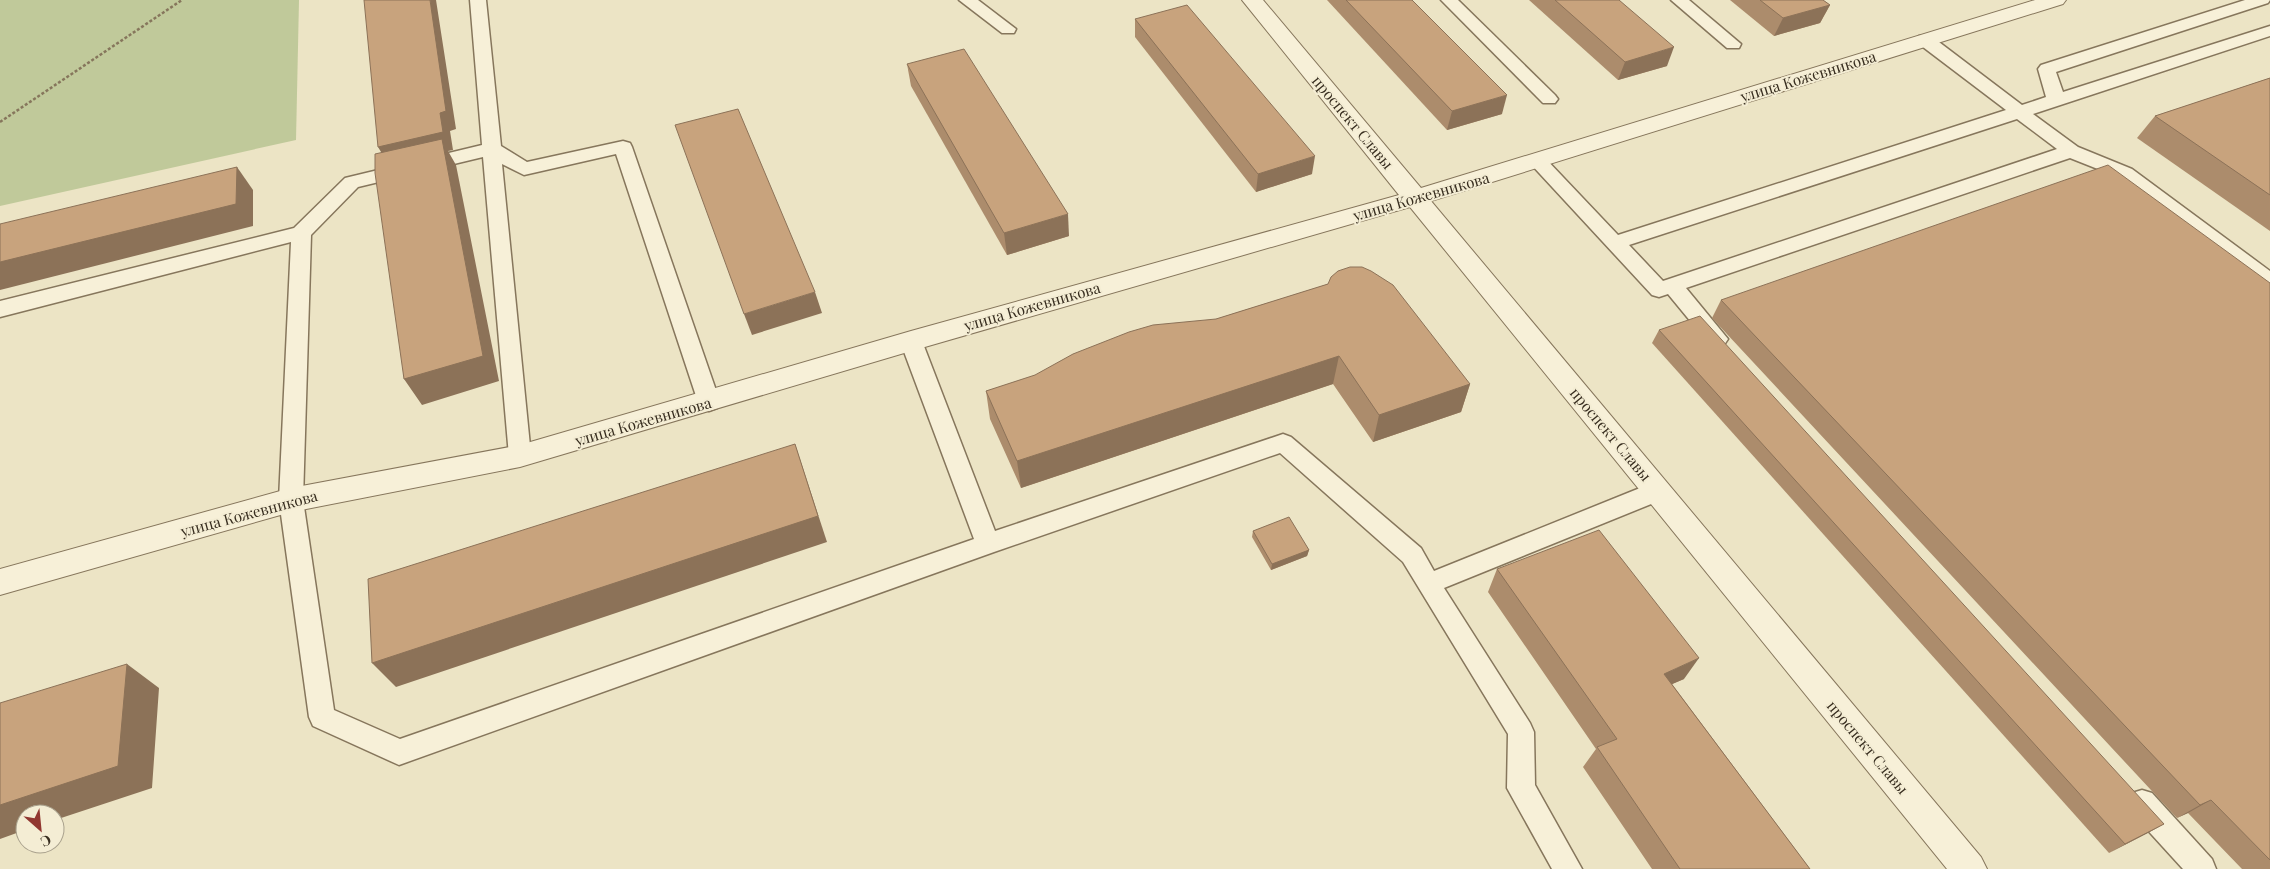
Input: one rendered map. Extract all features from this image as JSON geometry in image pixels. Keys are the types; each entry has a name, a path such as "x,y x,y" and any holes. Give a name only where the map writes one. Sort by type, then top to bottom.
{"street":[{"name":"проспект Славы","path":"1252,0 1969,869"},
{"name":"улица Кожевникова","path":"0,582 291,500 520,456 709,402 911,340 1416,198 2056,0"}],"lane":[{"path":"478,0 520,456"},
{"path":"967,0 1008,29"},
{"path":"1449,0 1549,98"},
{"path":"1679,0 1733,44"},
{"path":"2056,100 2047,69 2262,0"},
{"path":"1614,243 2270,31"},
{"path":"1925,40 2071,151 2125,173 2270,281"},
{"path":"0,309 301,233 352,182 492,150 524,168 623,147 709,402"},
{"path":"1537,161 1659,290 2071,151"},
{"path":"301,233 291,500 322,717 399,752 988,544 1283,443 1412,555 1428,584 1521,732 1521,788 1568,869"},
{"path":"1672,285 1734,358"},
{"path":"911,340 988,544"},
{"path":"1428,584 1658,492"},
{"path":"2129,789 2202,869"}],"path":[{"path":"0,122 182,0"}],"green space":[{"path":"0,0 299,0 296,140 0,206"}],"building":[{"path":"364,0 430,0 446,111 440,113 443,132 378,147"},
{"path":"1346,0 1412,0 1507,95 1452,111"},
{"path":"1555,0 1619,0 1674,47 1625,62"},
{"path":"1760,0 1823,0 1830,5 1783,18"},
{"path":"1187,5 1315,156 1258,174 1135,19"},
{"path":"964,49 1068,214 1004,233 907,64"},
{"path":"2270,78 2270,195 2155,116"},
{"path":"738,109 815,292 744,314 675,125"},
{"path":"442,139 483,356 404,379 375,173 375,154"},
{"path":"2108,165 2270,283 2270,860 2211,800 2200,805 1721,300"},
{"path":"237,167 236,204 0,262 0,224"},
{"path":"1350,267 1362,267 1393,285 1470,384 1379,415 1339,356 1017,461 986,391 1035,375 1073,354 1129,332 1153,325 1216,319 1328,284 1331,277 1338,271"},
{"path":"1700,316 2164,824 2125,844 1659,330"},
{"path":"795,444 818,516 372,663 368,579"},
{"path":"1289,517 1309,550 1272,564 1253,531"},
{"path":"1599,530 1699,658 1664,674 1810,869 1680,869 1597,747 1617,739 1497,569"},
{"path":"127,664 118,766 0,805 0,703"}]}
